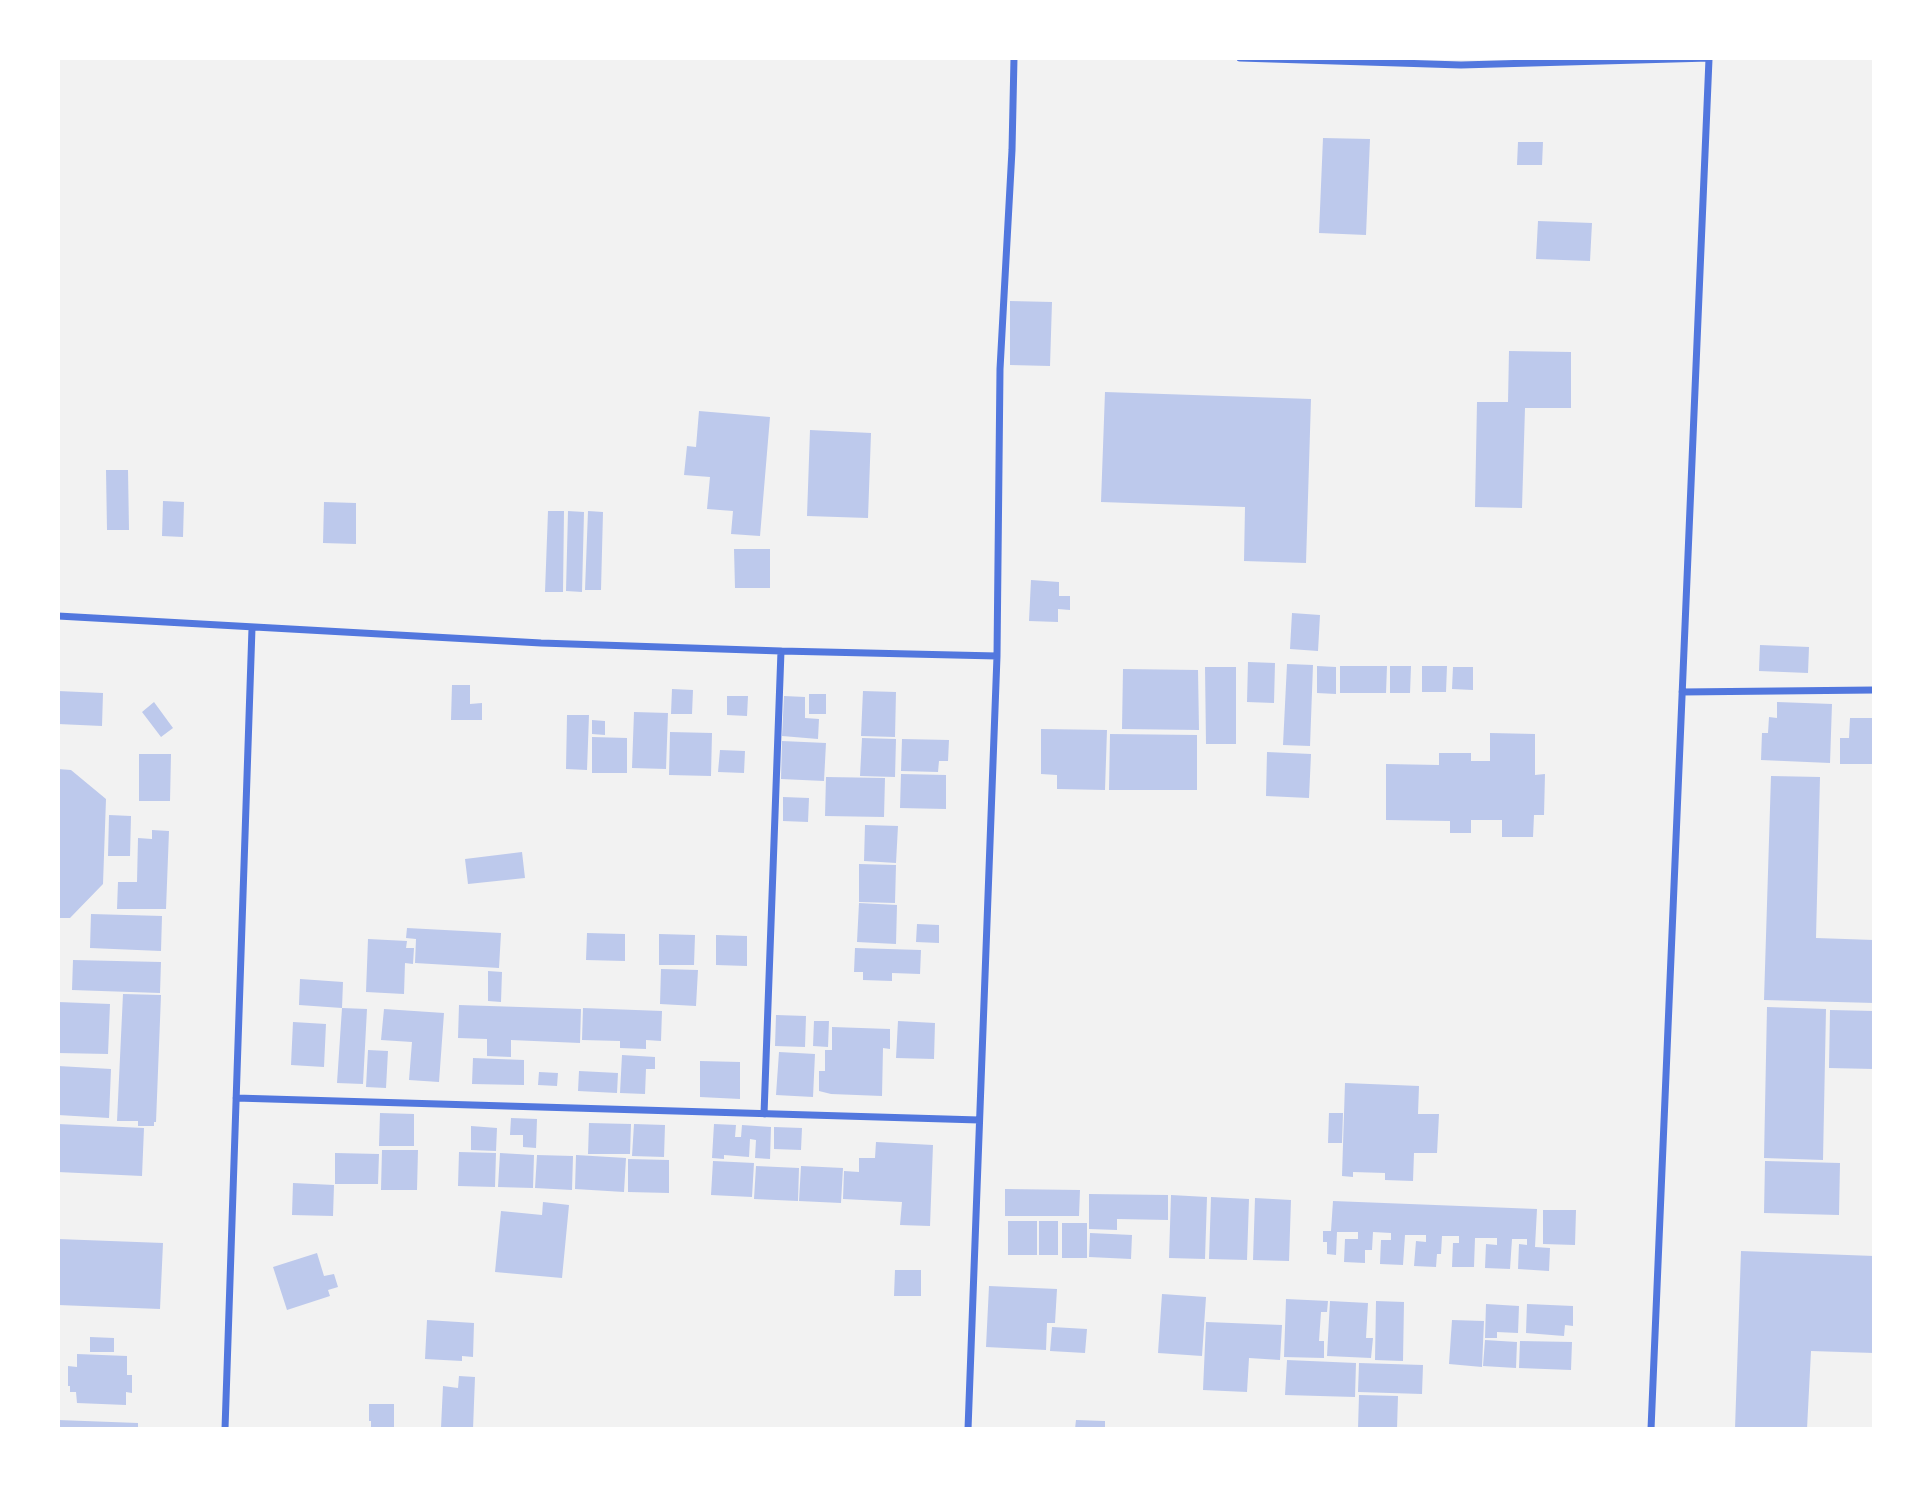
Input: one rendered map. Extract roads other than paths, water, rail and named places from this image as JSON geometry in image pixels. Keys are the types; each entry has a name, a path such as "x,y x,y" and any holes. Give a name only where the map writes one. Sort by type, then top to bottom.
{"street":[{"path":"968,1429 997,656 1000,369 1012,150 1014,58"},
{"path":"1240,58 1461,65 1709,58 1651,1429"},
{"path":"58,616 541,643 997,656"},
{"path":"225,1429 251,628"},
{"path":"764,1114 781,651"},
{"path":"1682,692 1874,690"},
{"path":"236,1098 979,1121"}]}
